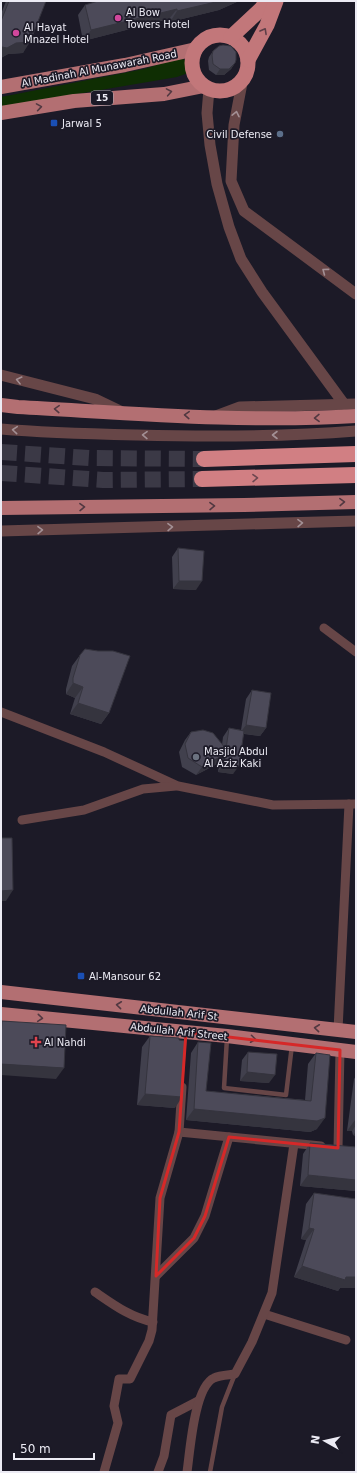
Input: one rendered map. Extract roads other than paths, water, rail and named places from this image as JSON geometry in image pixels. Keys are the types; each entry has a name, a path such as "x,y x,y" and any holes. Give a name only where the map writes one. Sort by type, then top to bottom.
{"highway":[{"path":"231,37 261,9 267,1"},
{"path":"248,60 242,46 231,37 223,35 215,36 207,38 196,49 193,57 194,73 198,80 207,87 219,91 228,90 237,86 246,73 248,60 267,25 276,1"},
{"path":"204,458 356,454"},
{"path":"202,479 356,475"}],"main road":[{"name":"Al Madinah Al Munawarah Road","path":"1,87 126,65 196,49"},
{"name":"15","path":"1,113 74,100 164,94 207,87"},
{"path":"1,405 215,417 279,418 356,416"},
{"path":"1,508 356,502"},
{"name":"Abdullah Arif St","path":"1,992 356,1032"},
{"name":"Abdullah Arif Street","path":"1,1014 186,1036 227,1036 356,1052"}],"street":[{"path":"243,78 234,125 232,181 244,211 356,294"},
{"path":"207,87 207,113 216,184 229,227 241,259 262,292 344,404"},
{"path":"216,184 232,181"},
{"path":"1,375 95,399 123,412"},
{"path":"215,417 240,407 356,404"},
{"path":"1,429 37,432 172,436 309,435 356,431"},
{"path":"1,531 356,522"},
{"path":"324,628 356,652"},
{"path":"1,712 104,752 178,786 273,805 352,804 338,1030"},
{"path":"22,820 84,810 143,789 178,786"},
{"path":"338,1148 340,1050"},
{"path":"104,1472 118,1423 114,1406 119,1379 130,1379 149,1341 153,1322 160,1198 179,1132 183,1078"},
{"path":"179,1132 350,1149"},
{"path":"156,1276 194,1238 205,1216 230,1137"},
{"path":"186,1472 198,1401 206,1386 213,1378 235,1374 252,1342 272,1293 294,1144"},
{"path":"95,1292 126,1313 141,1320 153,1322"},
{"path":"264,1314 346,1340"},
{"path":"158,1472 164,1456 171,1415 198,1401"}],"lane":[{"path":"227,1036 224,1088 286,1095 292,1044"},
{"path":"210,1472 222,1406 235,1374"}],"tunnel":[{"path":"1,452 89,458 204,459"},
{"path":"1,473 103,480 202,479"}],"place":[{"name":"Al Bow Towers Hotel","path":"118,18"},
{"name":"Al Hayat Mnazel Hotel","path":"16,33"},
{"name":"Jarwal 5","path":"54,123"},
{"name":"Civil Defense","path":"280,134"},
{"name":"Masjid Abdul Al Aziz Kaki","path":"196,757"},
{"name":"Al-Mansour 62","path":"81,976"},
{"name":"Al Nahdi","path":"36,1042"}]}
